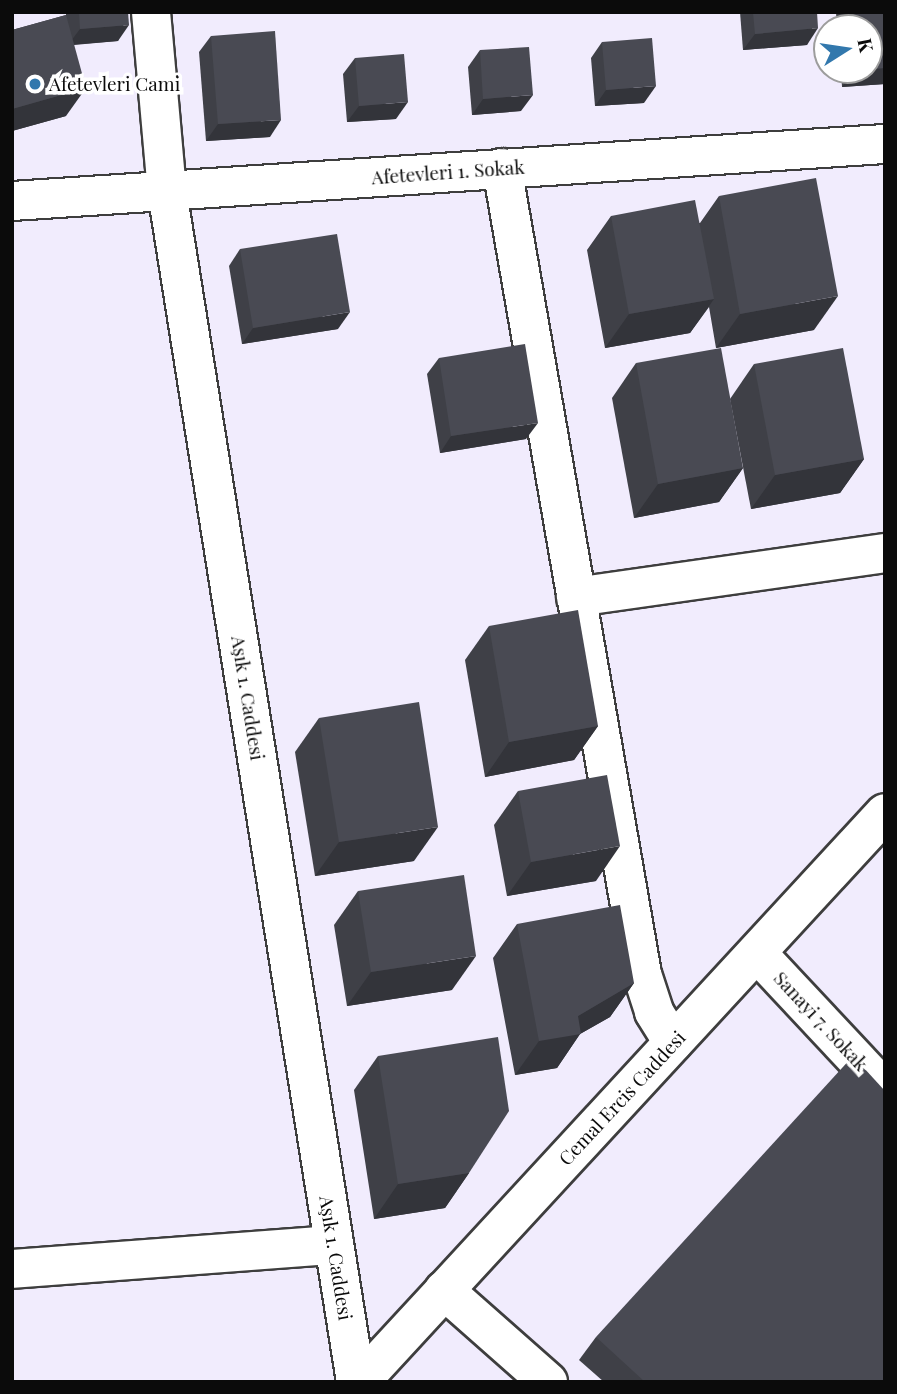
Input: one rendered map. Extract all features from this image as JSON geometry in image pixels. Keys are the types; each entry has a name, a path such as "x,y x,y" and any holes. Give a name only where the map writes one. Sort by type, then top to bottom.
{"street":[{"name":"Aşık 1. Caddesi","path":"151,12 167,191 358,1382"},
{"name":"Afetevleri 1. Sokak","path":"12,201 885,144"},
{"path":"502,168 642,975 654,1012 673,1043"},
{"path":"576,597 885,553"},
{"name":"Cemal Ercis Caddesi","path":"358,1382 885,813"},
{"name":"Sanayi 7. Sokak","path":"757,953 885,1090"},
{"path":"12,1269 334,1245"},
{"path":"444,1290 548,1382"}],"building":[{"path":"79,12 128,12 129,25 80,29"},
{"path":"753,12 817,12 813,14 813,28 755,34"},
{"path":"885,12 885,68 883,14 849,14"},
{"path":"66,15 86,88 12,109 12,30"},
{"path":"275,31 281,120 218,124 211,36"},
{"path":"652,38 656,86 606,90 602,42"},
{"path":"529,47 533,95 483,99 480,50"},
{"path":"404,54 408,102 359,106 355,58"},
{"path":"816,178 838,296 740,314 719,196"},
{"path":"695,200 714,299 629,314 611,216"},
{"path":"337,234 350,312 253,328 240,249"},
{"path":"525,344 538,423 451,436 439,358"},
{"path":"721,348 743,468 658,484 636,363"},
{"path":"843,348 864,459 775,475 754,364"},
{"path":"578,610 598,726 509,742 489,626"},
{"path":"419,702 438,827 339,842 319,718"},
{"path":"607,775 620,846 531,862 518,791"},
{"path":"464,875 476,956 371,972 358,891"},
{"path":"620,905 634,983 578,1016 581,1034 539,1041 517,924"},
{"path":"498,1037 509,1111 469,1173 398,1184 378,1056"},
{"path":"853,1056 885,1091 885,1382 645,1382 596,1337"}],"place":[{"name":"Afetevleri Cami","path":"35,84"}]}
